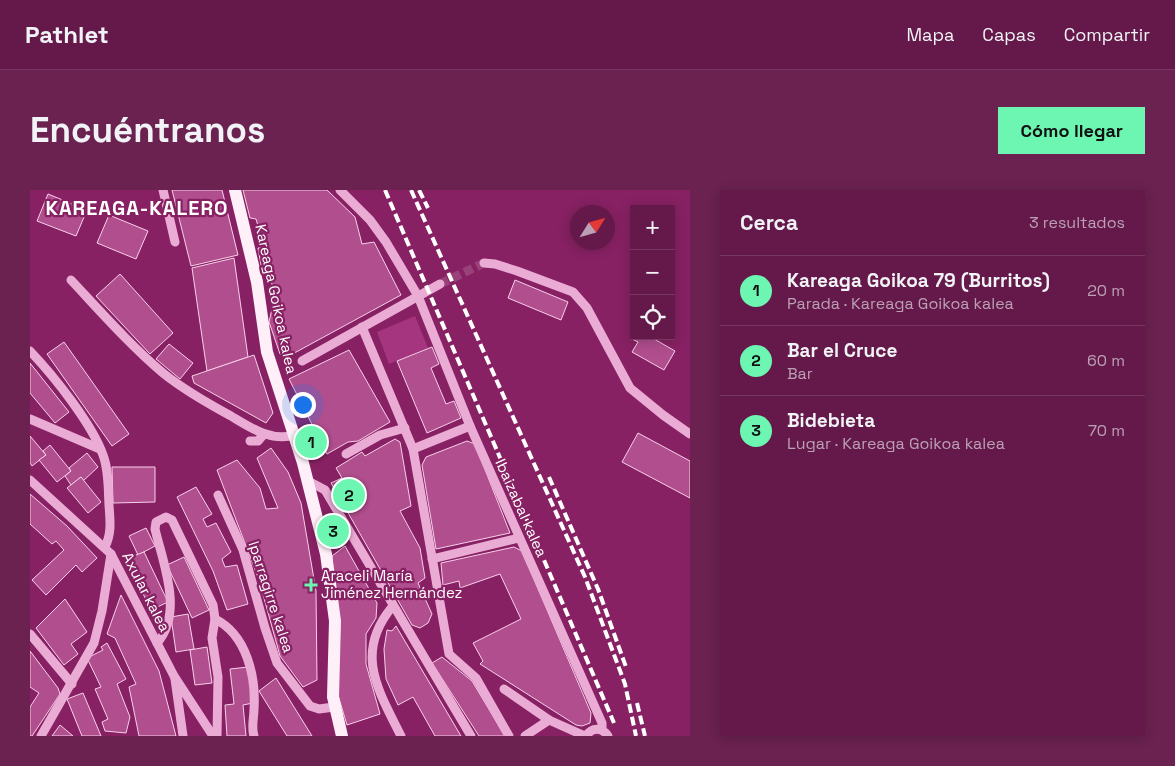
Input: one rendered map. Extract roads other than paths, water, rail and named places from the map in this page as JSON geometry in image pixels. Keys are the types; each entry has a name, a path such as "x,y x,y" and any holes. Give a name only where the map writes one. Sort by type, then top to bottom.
{"main road":[{"name":"Kareaga Goikoa kalea","path":"236,190 257,282 268,352 308,481 326,554 335,621 332,678 334,707 342,736"}],"street":[{"path":"163,190 175,242"},
{"name":"Ibaizabal kalea","path":"340,190 370,220 386,242 418,296 470,426 605,733"},
{"path":"484,263 495,264 517,271 573,292 582,299 630,388 690,434"},
{"path":"71,280 162,372 189,392 264,434 279,438 294,435"},
{"path":"302,361 440,284"},
{"path":"362,327 413,449 449,654 476,678 509,736"},
{"path":"30,351 49,372 90,430 100,448 108,486 110,532 105,547"},
{"path":"30,420 100,448"},
{"path":"413,449 470,426"},
{"path":"346,454 380,435 405,428"},
{"path":"250,441 258,442 264,434"},
{"name":"Axular kalea","path":"30,480 111,554 174,676 213,736"},
{"path":"308,481 325,490 392,607 471,736"},
{"name":"Iparragirre kalea","path":"218,496 243,550 264,628 278,664 310,706 319,709 334,707"},
{"path":"157,643 165,630 170,600 170,584 155,529 156,522 166,517 172,520 214,605 215,619 212,638 218,676 218,736"},
{"path":"432,559 519,538"},
{"path":"41,736 94,643 102,611 111,554"},
{"path":"392,607 380,622 373,639 372,671 401,736"},
{"path":"215,619 226,624 234,633 252,671 254,736"},
{"path":"30,634 72,684"},
{"path":"174,676 177,705 184,736"},
{"path":"504,689 549,720 586,736 591,731 605,733"},
{"path":"526,736 549,720"}],"tunnel":[{"path":"440,284 484,263"}],"railway":[{"path":"385,190 614,723"},
{"path":"411,190 585,577 625,684 636,736"},
{"path":"419,190 428,208"},
{"path":"549,477 598,589 626,667"},
{"path":"637,703 645,736"}],"place":[{"name":"Kareaga Goikoa 79 (Burritos)","path":"311,442"},
{"name":"Bar el Cruce","path":"349,495"},
{"name":"Bidebieta","path":"333,531"},
{"name":"Araceli María Jiménez Hernández","path":"311,585"}],"district":[{"name":"KAREAGA-KALERO","path":"137,208"}]}
